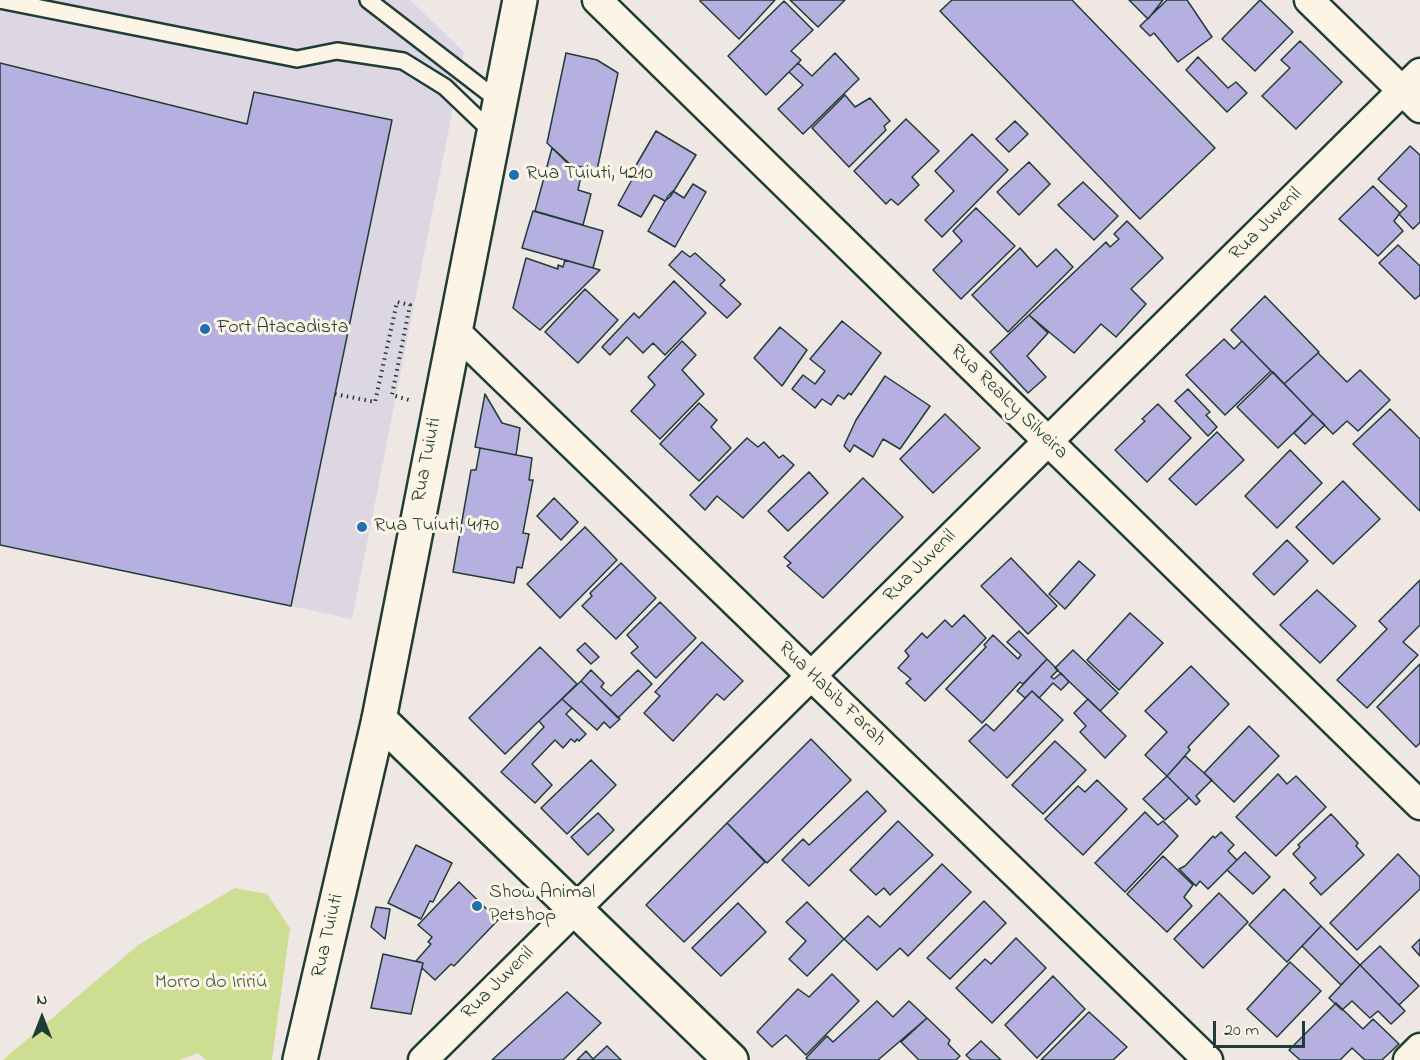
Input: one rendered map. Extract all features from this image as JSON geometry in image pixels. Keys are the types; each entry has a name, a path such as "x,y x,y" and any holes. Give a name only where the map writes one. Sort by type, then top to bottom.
{"main road":[{"name":"Rua Tuiuti","path":"300,1060 379,719 520,0"},
{"path":"379,719 731,1060"}],"street":[{"name":"Rua Realcy Silveira","path":"597,0 1420,805"},
{"path":"1309,0 1414,91"},
{"name":"Rua Juvenil","path":"423,1060 1048,441 1414,91"},
{"name":"Rua Habib Farah","path":"454,330 1208,1060"},
{"path":"1408,1060 1420,1048"}],"lane":[{"path":"0,0 297,58 337,51 403,61 445,87 493,133"},
{"path":"368,0 499,101"}],"path":[{"path":"335,394 375,402 397,303 410,305 392,395 438,410"}],"shaded area":[{"name":"Fort Atacadista","path":"0,0 410,0 464,52 352,619 0,545"}],"green space":[{"name":"Morro do Iririú","path":"235,888 267,894 290,928 272,1060 206,1060 198,1053 179,1060 3,1060 138,945"}],"building":[{"path":"700,0 775,0 739,39 700,1"},
{"path":"790,0 845,0 818,27"},
{"path":"952,0 1072,0 1215,148 1140,219 940,11"},
{"path":"1129,0 1163,0 1148,19"},
{"path":"1167,0 1187,0 1212,37 1178,62 1154,33 1150,36 1140,26"},
{"path":"1260,0 1293,32 1255,71 1222,39"},
{"path":"784,1 813,30 791,51 801,60 766,95 728,56"},
{"path":"1300,41 1342,82 1296,129 1262,96 1290,68 1281,60"},
{"path":"566,53 597,60 618,73 597,170 571,165 547,143"},
{"path":"835,53 859,79 803,134 778,109 803,85 789,72 798,63 812,76"},
{"path":"1198,57 1228,88 1236,82 1247,93 1227,112 1186,70"},
{"name":"Fort Atacadista","path":"0,63 247,124 254,92 392,120 291,606 0,545"},
{"path":"845,95 855,107 870,98 890,121 884,126 886,130 849,167 812,128"},
{"path":"906,119 939,151 912,177 919,185 898,205 891,199 886,204 854,171"},
{"path":"1015,121 1028,134 1009,152 996,139"},
{"path":"656,131 696,155 670,197 665,201 654,195 641,217 618,205 634,176 631,174"},
{"path":"972,134 1008,170 942,237 925,220 954,191 935,171"},
{"path":"1410,146 1420,155 1420,222 1413,229 1399,214 1407,206 1378,179"},
{"path":"552,148 581,176 578,190 591,194 583,225 535,211"},
{"path":"1029,162 1050,184 1019,215 997,192"},
{"path":"1083,182 1118,216 1094,240 1058,205"},
{"path":"693,184 706,192 675,247 648,231 668,196 673,191 684,198"},
{"path":"1373,186 1400,213 1394,221 1403,231 1378,256 1339,219"},
{"path":"976,208 1015,246 961,299 933,270 962,241 953,231"},
{"path":"533,211 603,231 593,268 522,248"},
{"path":"1127,221 1163,258 1131,289 1146,304 1116,337 1101,324 1074,353 1029,315 1106,242 1110,247 1119,239 1114,234"},
{"path":"1398,245 1420,266 1420,295 1415,299 1379,263"},
{"path":"1020,248 1037,267 1056,249 1073,267 1008,332 972,295"},
{"path":"682,251 690,257 695,253 725,280 720,285 741,304 727,318 669,265"},
{"path":"526,258 558,269 558,265 563,267 565,260 600,270 540,330 513,308"},
{"path":"674,281 706,313 665,355 653,343 643,353 627,337 610,355 602,347 634,313 639,318"},
{"path":"585,289 618,320 578,363 545,332"},
{"path":"1265,296 1319,352 1284,384 1231,330"},
{"path":"1029,315 1048,333 1027,356 1046,377 1028,393 990,352"},
{"path":"842,321 881,353 851,395 849,393 844,399 838,395 831,405 822,399 815,408 792,389 803,375 815,384 825,371 810,359"},
{"path":"780,327 807,350 782,386 754,358"},
{"path":"1224,339 1234,349 1242,341 1271,371 1225,415 1186,375"},
{"path":"682,341 696,355 682,370 704,394 660,439 631,411 655,385 648,377"},
{"path":"1318,353 1347,382 1360,370 1390,400 1358,431 1347,421 1333,434 1284,384"},
{"path":"1273,372 1313,414 1278,448 1237,407"},
{"path":"885,376 930,406 900,449 883,439 873,457 854,445 850,452 844,446 856,420"},
{"path":"1188,389 1210,412 1206,415 1217,427 1208,436 1175,401"},
{"path":"485,394 502,423 520,428 516,455 475,447"},
{"path":"699,403 717,420 711,427 731,448 699,481 660,444"},
{"path":"1158,404 1191,438 1147,482 1115,450 1145,421 1142,419"},
{"path":"1390,409 1420,439 1420,511 1353,444"},
{"path":"945,414 980,448 933,493 900,459"},
{"path":"1313,414 1325,425 1305,444 1294,433"},
{"path":"1217,432 1244,460 1196,505 1169,479"},
{"path":"747,438 758,447 764,442 779,458 783,455 794,465 743,518 717,496 705,510 690,495"},
{"path":"480,448 532,458 529,480 533,480 523,533 529,534 522,568 517,567 514,583 453,572 471,470 476,470"},
{"path":"1290,450 1322,483 1277,528 1245,496"},
{"path":"809,472 828,493 788,531 768,511"},
{"path":"863,478 903,517 823,598 787,566 791,563 784,557"},
{"path":"1343,481 1380,519 1333,564 1296,527"},
{"path":"554,498 578,522 561,540 537,516"},
{"path":"585,527 617,560 560,618 527,584"},
{"path":"1287,540 1308,561 1274,595 1253,574"},
{"path":"1011,558 1057,606 1028,634 981,586"},
{"path":"1079,561 1095,575 1065,609 1049,594"},
{"path":"621,563 656,598 616,639 582,606 592,596 590,593"},
{"path":"1420,580 1420,625 1403,642 1418,655 1367,708 1337,680 1387,629 1379,621"},
{"path":"1317,590 1356,626 1320,663 1280,625"},
{"path":"660,602 696,638 656,678 631,653 638,647 627,635"},
{"path":"1130,613 1163,643 1119,690 1087,660"},
{"path":"964,615 986,638 925,701 906,683 911,679 898,668 909,656 905,651 922,633 927,638 945,620 952,627"},
{"path":"1019,631 1047,659 1023,684 1020,682 982,723 946,689 986,647 984,645 993,635 1018,659 1021,655 1007,642"},
{"path":"702,642 743,681 724,700 717,694 673,741 644,713 660,696 655,692"},
{"path":"585,643 599,657 591,664 577,650"},
{"path":"540,647 577,684 505,754 469,718"},
{"path":"1073,650 1118,693 1100,711 1055,668"},
{"path":"1047,659 1058,670 1051,677 1054,679 1061,673 1069,682 1061,690 1053,683 1039,698 1032,691 1025,698 1017,691"},
{"path":"1420,664 1420,743 1416,747 1377,707"},
{"path":"1191,666 1229,704 1188,747 1190,750 1167,776 1145,755 1167,732 1145,711"},
{"path":"591,670 604,683 601,687 611,696 638,670 652,684 618,718 581,681"},
{"path":"581,681 620,719 610,728 604,722 597,730 562,699"},
{"path":"1032,691 1063,720 1007,778 969,741 986,724 994,731"},
{"path":"562,699 572,708 566,714 586,734 579,741 577,739 575,742 571,739 563,748 555,740 532,764 552,785 535,803 501,772 544,727 539,721"},
{"path":"1088,699 1126,736 1105,758 1080,732 1086,726 1074,713"},
{"path":"1249,726 1279,756 1234,802 1204,773"},
{"path":"811,739 851,780 767,863 727,823"},
{"path":"1055,741 1086,770 1043,814 1012,785"},
{"path":"1185,756 1212,780 1196,796 1200,801 1196,805 1167,776"},
{"path":"591,760 616,785 567,834 541,808"},
{"path":"1278,774 1287,784 1296,776 1326,807 1276,856 1236,817"},
{"path":"1167,776 1189,798 1165,820 1143,799"},
{"path":"1097,780 1127,809 1083,855 1045,819 1078,786 1085,792"},
{"path":"867,791 886,811 809,886 782,860 803,839 809,845"},
{"path":"1145,812 1158,825 1163,821 1178,836 1125,892 1095,863"},
{"path":"598,813 614,830 588,855 571,837"},
{"path":"1331,814 1358,843 1356,846 1364,855 1321,895 1310,883 1316,878 1293,854 1300,847 1298,845"},
{"path":"898,821 933,855 890,895 884,888 876,895 850,870"},
{"path":"727,823 765,862 684,942 646,905"},
{"path":"1221,832 1234,845 1228,851 1237,860 1208,889 1200,881 1196,886 1179,869 1185,866 1213,836 1215,838"},
{"path":"416,845 452,863 433,902 430,901 421,919 388,903"},
{"path":"1245,852 1270,877 1253,894 1227,870"},
{"path":"1398,854 1420,877 1420,889 1357,950 1330,923"},
{"path":"1163,856 1193,885 1184,897 1192,906 1167,932 1127,894"},
{"path":"942,864 971,892 908,956 900,948 877,970 844,939 868,916 880,927"},
{"path":"459,882 498,920 454,966 451,964 435,980 422,968 423,963 416,961 431,944 428,942 432,937 418,925"},
{"path":"1284,889 1321,926 1287,962 1249,925"},
{"path":"1219,893 1248,922 1203,968 1174,939"},
{"path":"984,901 1006,923 950,979 927,958"},
{"path":"807,902 844,939 807,976 789,959 806,941 786,922"},
{"path":"738,903 766,932 721,976 692,948"},
{"path":"376,907 390,909 385,939 371,927"},
{"path":"1321,926 1360,965 1341,985 1302,946"},
{"path":"1016,938 1046,968 992,1023 956,988 985,959 991,964"},
{"path":"1420,939 1420,956 1412,947"},
{"path":"1380,946 1419,986 1399,1005 1360,965"},
{"path":"383,954 423,963 411,1014 371,1008"},
{"path":"1290,962 1321,991 1277,1037 1247,1009"},
{"path":"1360,965 1405,1011 1391,1024 1378,1011 1370,1018 1352,1001 1342,1010 1329,998"},
{"path":"832,974 859,1001 806,1055 786,1035 772,1047 757,1032 798,989 809,997"},
{"path":"1053,976 1085,1009 1037,1058 1005,1025"},
{"path":"567,992 601,1023 563,1060 492,1060"},
{"path":"877,1001 893,1017 909,1001 927,1018 878,1060 808,1060 806,1058 827,1036 833,1042"},
{"path":"1336,1003 1363,1029 1373,1019 1399,1044 1382,1060 1365,1060 1352,1048 1340,1060 1300,1060 1289,1050"},
{"path":"1089,1012 1127,1047 1113,1060 1041,1060"},
{"path":"927,1018 950,1040 948,1044 960,1056 956,1060 919,1060 901,1042"},
{"path":"981,1041 1001,1060 971,1060 966,1055"},
{"path":"607,1046 621,1060 577,1060 586,1051 593,1059"}],"place":[{"name":"Rua Tuiuti, 4210","path":"514,175"},
{"name":"Fort Atacadista","path":"205,329"},
{"name":"Rua Tuiuti, 4170","path":"362,527"},
{"name":"Show Animal Petshop","path":"477,906"}]}
